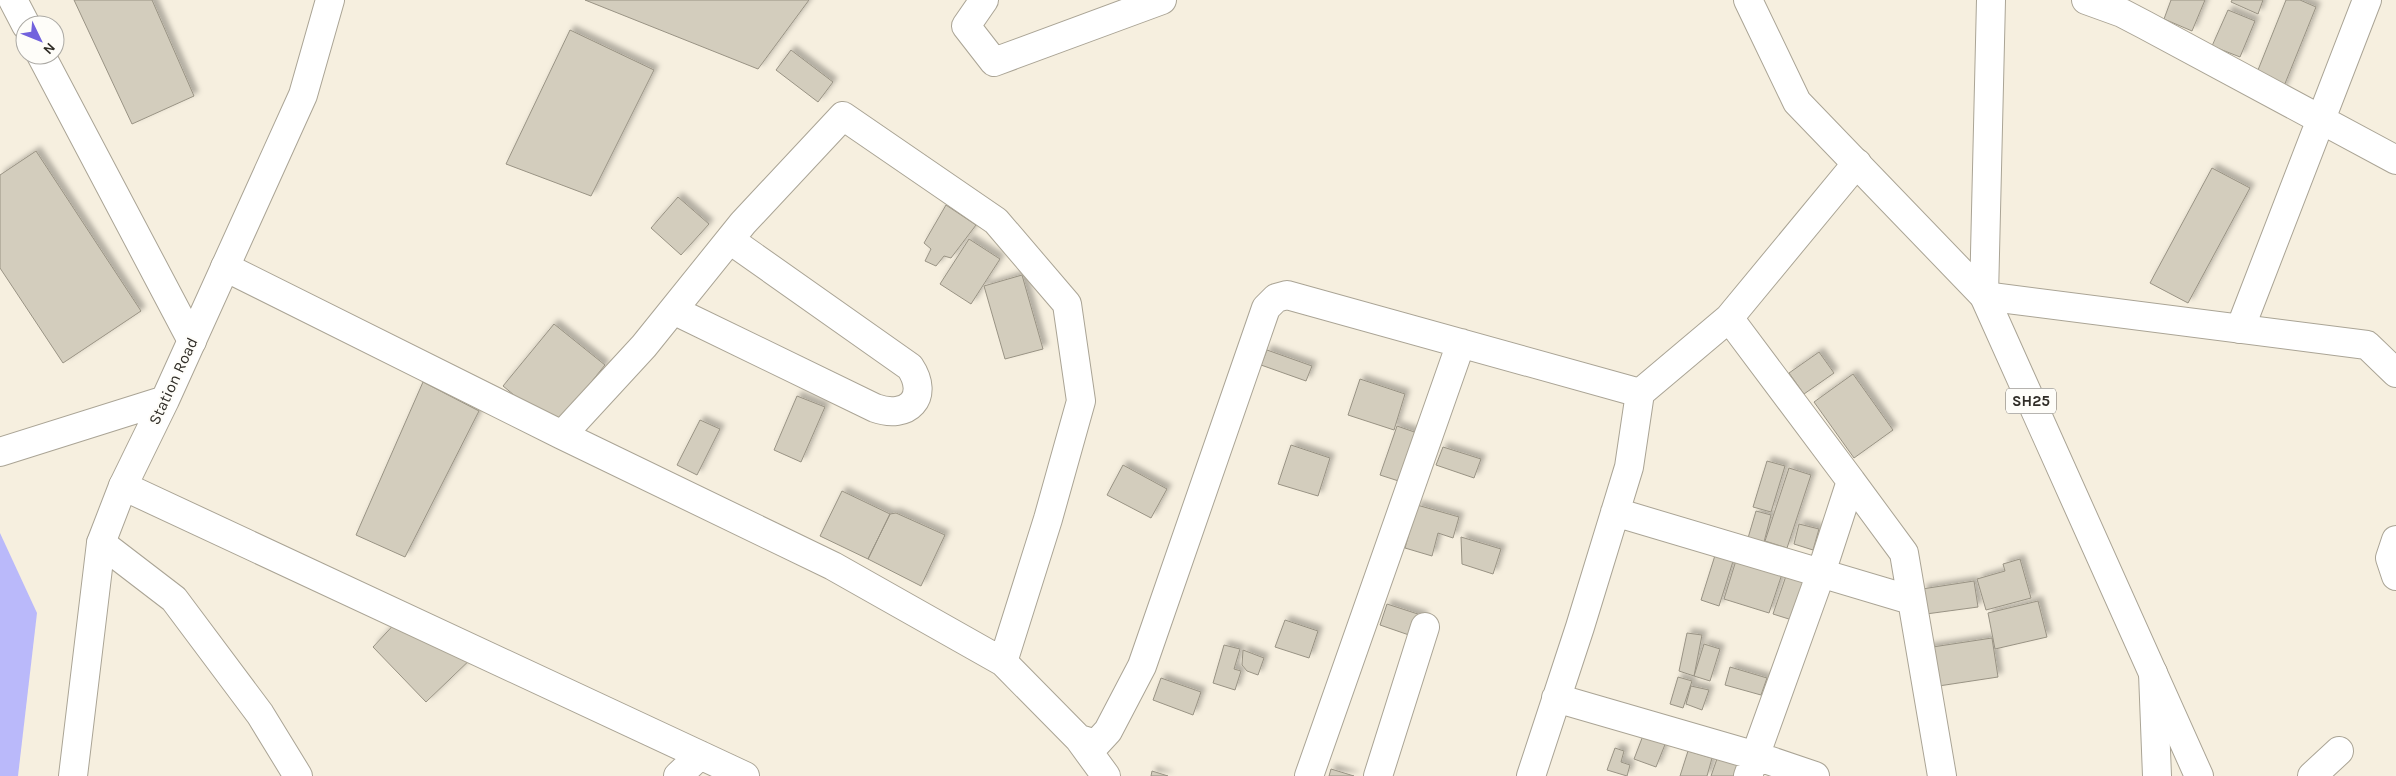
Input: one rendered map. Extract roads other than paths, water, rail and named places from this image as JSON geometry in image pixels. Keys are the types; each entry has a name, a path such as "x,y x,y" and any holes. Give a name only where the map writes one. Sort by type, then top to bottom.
{"street":[{"path":"13,0 21,15"},
{"name":"Station Road","path":"73,776 101,543 123,486 166,400 304,95 330,0"},
{"path":"984,0 966,26 994,62 1162,0"},
{"path":"1748,0 1798,102 1984,296 2367,345 2396,373"},
{"name":"SH25","path":"1991,0 1984,296 2199,776"},
{"path":"2086,0 2122,13 2320,121 2396,160"},
{"path":"2240,329 2367,0"},
{"path":"46,65 192,341"},
{"path":"562,435 644,346 730,240 843,116 996,221 1067,304 1081,401 1048,519 1003,662"},
{"path":"1531,776 1629,467 1640,393 1729,318 1856,163"},
{"path":"673,310 875,408 889,413 901,412 911,403 919,392 918,379 910,367 730,240"},
{"path":"225,268 562,435 833,566 1003,662 1079,739 1106,776"},
{"path":"1079,739 1096,744 1108,731 1142,666 1266,308 1276,298 1287,295 1640,393"},
{"path":"1729,318 1904,553 1942,776"},
{"path":"1309,776 1461,344"},
{"path":"0,452 166,400"},
{"path":"1752,766 1821,573 1851,481"},
{"path":"123,486 745,776"},
{"path":"1615,512 1911,600"},
{"path":"2396,540 2390,558 2396,576"},
{"path":"101,543 174,599 260,714 298,776"},
{"path":"1378,776 1425,627"},
{"path":"2153,673 2157,776"},
{"path":"1556,698 1752,766 1815,776"},
{"path":"2312,776 2339,751"},
{"path":"678,776 700,755"}]}
